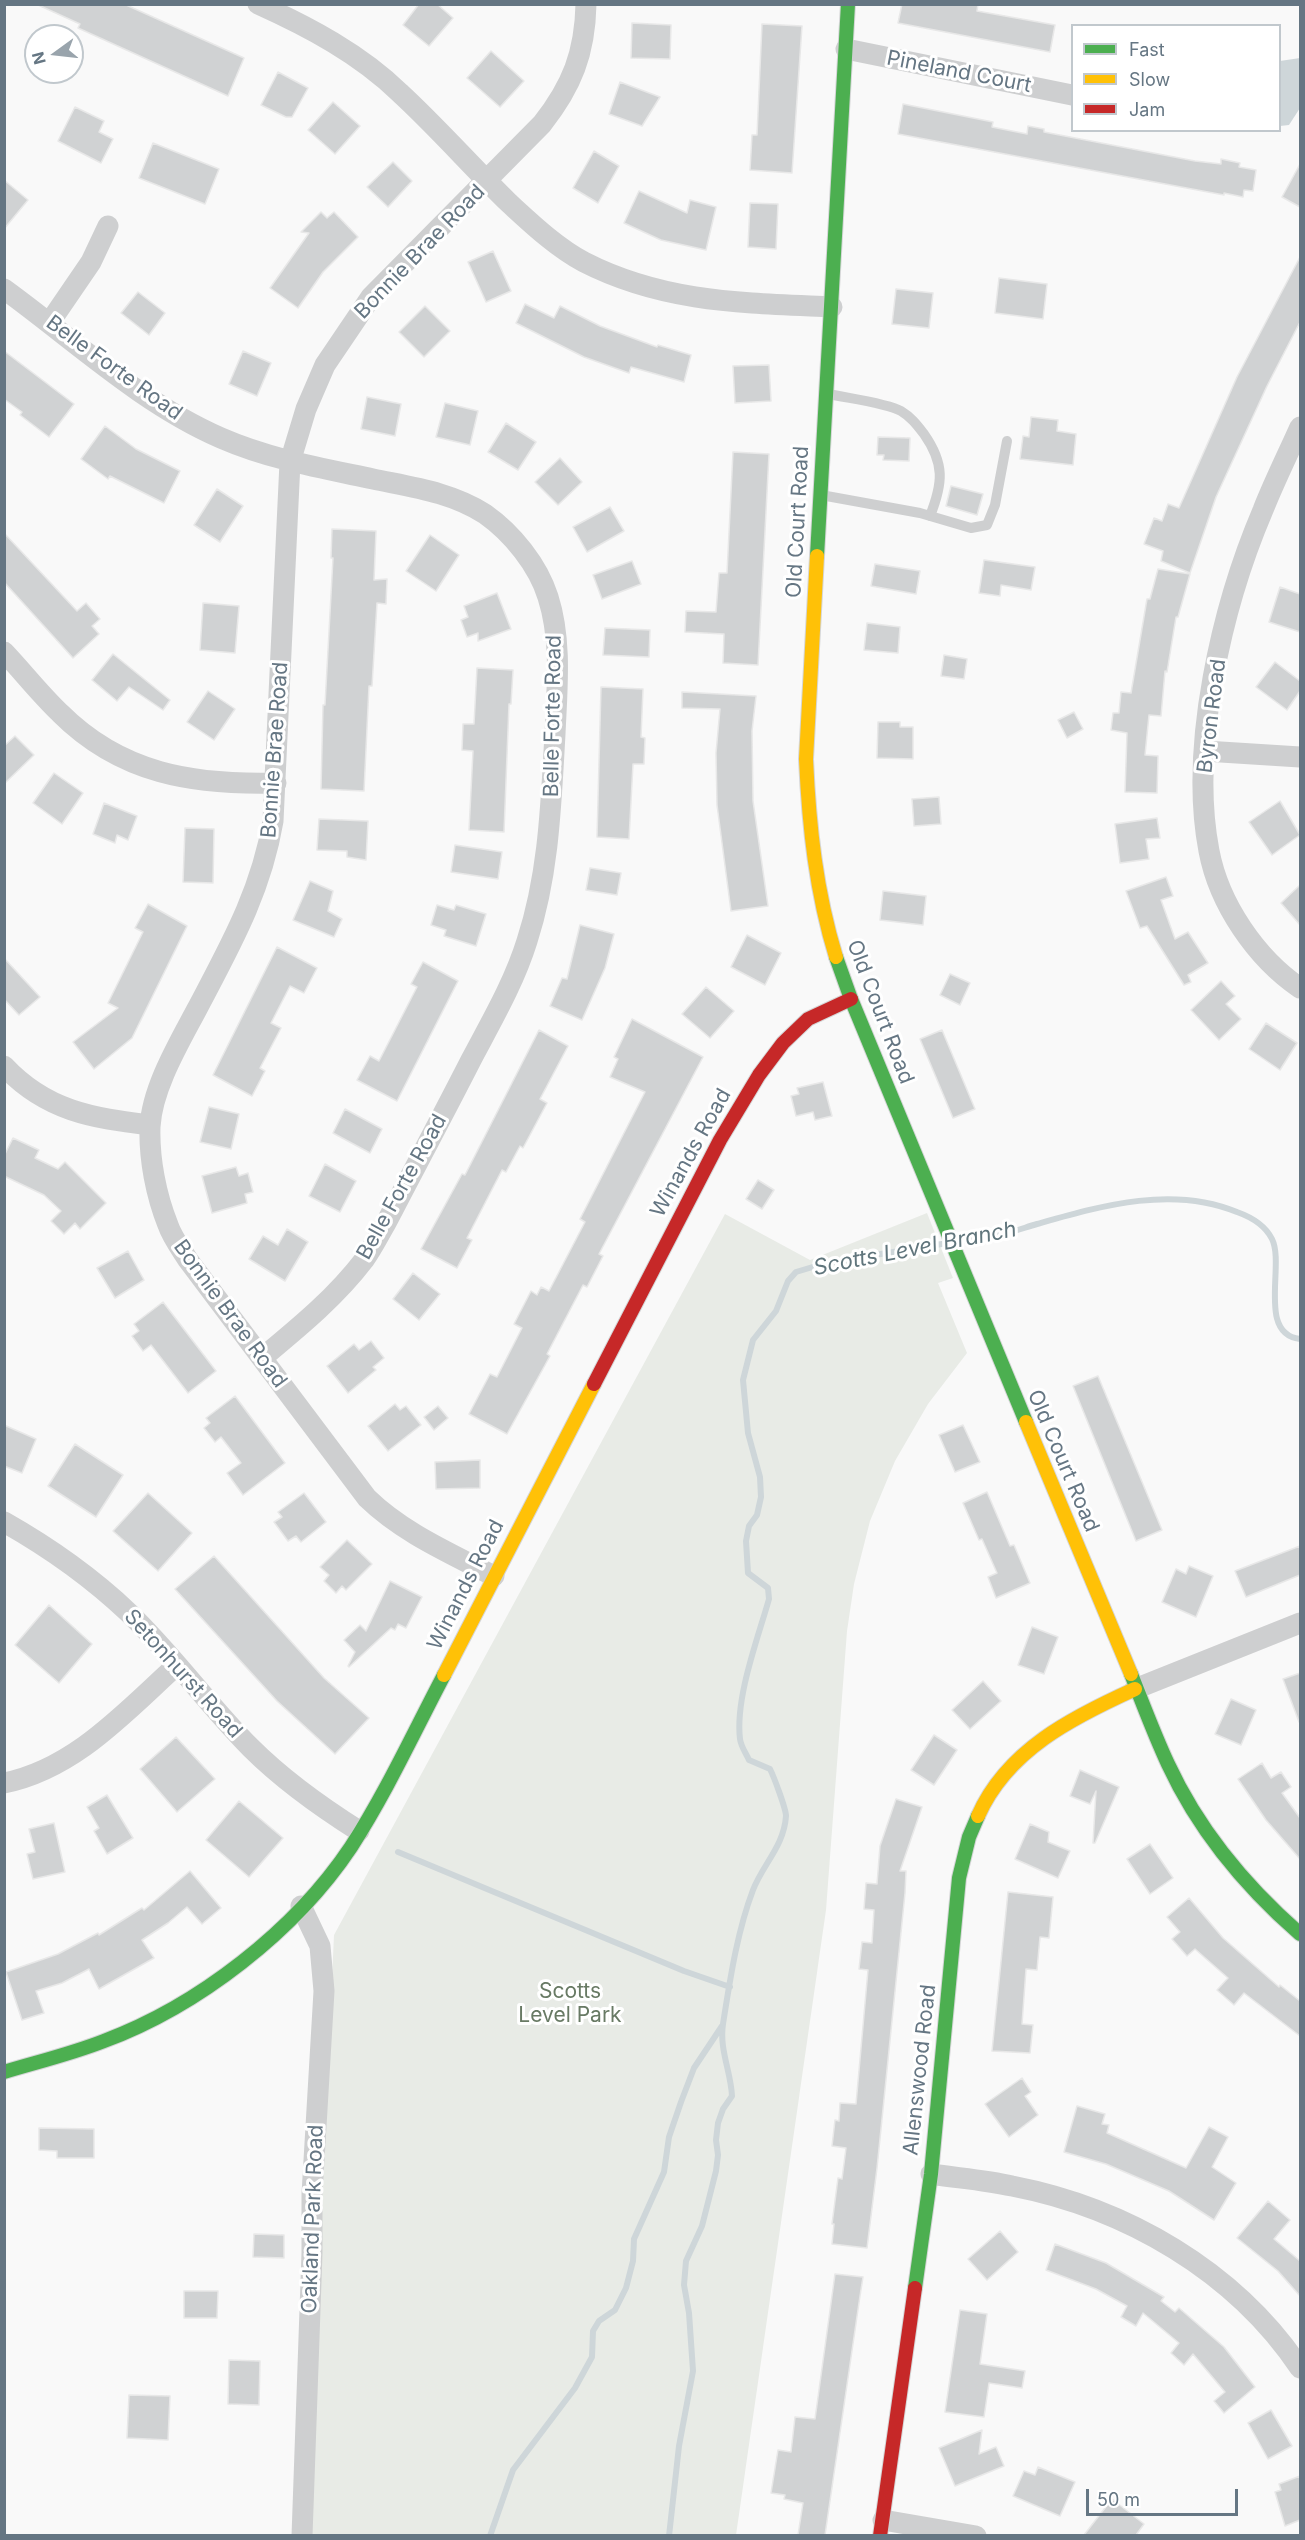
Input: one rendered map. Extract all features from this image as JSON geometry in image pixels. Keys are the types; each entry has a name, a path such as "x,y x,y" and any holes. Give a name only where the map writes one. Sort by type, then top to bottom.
{"street":[{"path":"258,4 286,17 360,60 399,91 487,181 547,237 582,261 630,282 669,293 716,301 832,307"},
{"name":"Bonnie Brae Road","path":"495,1576 407,1530 386,1516 367,1498 188,1260 168,1226 158,1193 152,1159 150,1125 159,1089 176,1049 239,929 257,889 268,855 276,783 290,462 306,409 325,365 371,297 542,124 561,100 583,44 586,4"},
{"name":"Old Court Road","path":"848,4 806,759 814,871 821,905 829,938 850,999 1168,1764 1205,1832 1226,1861 1252,1890 1300,1934"},
{"name":"Pineland Court","path":"846,49 1071,95"},
{"path":"50,322 91,262 108,226"},
{"name":"Belle Forte Road","path":"4,289 143,394 180,417 221,438 290,462 426,490 458,499 486,515 513,539 532,566 547,593 555,624 558,663 550,830 541,888 526,943 505,996 386,1224 365,1259 339,1290 262,1358"},
{"name":"Byron Road","path":"1300,427 1262,511 1238,579 1222,638 1211,691 1203,801 1209,852 1224,896 1251,942 1300,988"},
{"path":"4,652 61,714 111,752 166,774 195,781 226,784 276,783"},
{"path":"1205,751 1300,757"},
{"name":"Winands Road","path":"4,2072 105,2041 169,2010 232,1971 261,1947 335,1869 395,1769 714,1150 771,1059 807,1019 850,999"},
{"path":"4,1065 31,1090 52,1103 101,1119 150,1125"},
{"name":"Setonhurst Road","path":"4,1522 67,1560 97,1584 131,1615 251,1748 324,1809 359,1831"},
{"path":"1135,1689 1300,1623"},
{"path":"4,1783 38,1774 66,1759 95,1738 177,1665"},
{"name":"Allenswood Road","path":"881,2528 931,2174 959,1878 969,1838 983,1806 1005,1774 1028,1749 1056,1727 1135,1689"},
{"name":"Oakland Park Road","path":"301,1906 320,1947 324,1991 312,2194 302,2535"},
{"path":"931,2174 1011,2186 1056,2197 1099,2211 1142,2229 1182,2253 1222,2282 1258,2316 1288,2350 1300,2368"},
{"path":"881,2528 976,2535"}],"lane":[{"path":"827,394 899,410 914,422 934,449 941,469 939,494 930,516"},
{"path":"821,495 930,516 971,528 987,525 994,505 1007,441"}],"green space":[{"name":"Scotts Level Park","path":"927,1213 953,1278 938,1283 967,1353 928,1404 895,1461 870,1521 854,1584 847,1631 826,1910 736,2535 307,2536 334,1935 725,1214 810,1260"}],"shaded area":[{"path":"1300,58 1300,108 1289,125 1281,126 1281,61"}],"building":[{"path":"36,4 124,4 244,58 228,96 84,31 84,24"},
{"path":"419,4 437,4 453,18 429,46 403,25"},
{"path":"902,4 978,4 977,11 1055,25 1050,52 898,23"},
{"path":"632,23 671,25 670,59 631,58"},
{"path":"762,24 802,26 792,173 750,170 752,135 757,135"},
{"path":"491,51 524,81 500,107 467,78"},
{"path":"278,72 308,88 292,117 286,117 261,105"},
{"path":"620,82 660,97 642,126 609,114"},
{"path":"333,102 360,126 335,154 308,130"},
{"path":"903,104 993,122 992,127 1027,134 1028,126 1044,129 1044,132 1195,161 1221,164 1221,159 1240,163 1239,167 1256,170 1253,191 1244,190 1243,197 1224,193 1224,195 898,134"},
{"path":"75,107 104,121 99,132 113,139 101,163 58,141"},
{"path":"153,143 219,169 205,204 139,178"},
{"path":"594,151 619,166 598,203 573,188"},
{"path":"393,162 412,181 388,207 367,187"},
{"path":"1300,164 1300,207 1282,197"},
{"path":"4,180 28,200 4,229"},
{"path":"639,191 687,213 690,200 716,207 706,250 661,240 624,223"},
{"path":"750,203 778,204 776,249 748,247"},
{"path":"321,212 327,218 334,212 358,237 323,272 298,308 270,288 309,233 301,232"},
{"path":"493,251 511,291 486,302 468,262"},
{"path":"1300,257 1300,322 1267,386 1216,497 1190,573 1161,561 1163,551 1144,544 1154,518 1162,521 1168,504 1179,508 1237,377"},
{"path":"999,278 1047,284 1043,319 995,313"},
{"path":"896,289 933,293 929,328 892,324"},
{"path":"138,292 165,313 149,335 121,313"},
{"path":"525,304 554,318 560,306 600,326 657,347 658,345 691,355 684,382 631,367 629,373 584,357 516,323"},
{"path":"425,306 450,331 424,357 399,332"},
{"path":"4,351 74,404 49,437 20,415 22,412 4,399"},
{"path":"243,351 271,363 257,396 229,384"},
{"path":"769,365 771,401 735,403 733,366"},
{"path":"367,397 401,404 395,436 361,429"},
{"path":"445,403 478,411 470,445 436,437"},
{"path":"1031,417 1058,420 1057,431 1076,434 1073,465 1020,459 1023,436 1029,437"},
{"path":"506,423 536,442 518,470 488,452"},
{"path":"105,426 136,449 180,471 164,503 110,476 108,479 81,459"},
{"path":"878,437 910,438 909,461 883,460 884,455 877,455"},
{"path":"733,452 769,454 758,665 723,663 724,634 685,632 686,611 716,612 719,573 727,573"},
{"path":"560,458 582,482 558,505 535,482"},
{"path":"951,486 983,494 977,515 946,506"},
{"path":"217,489 243,506 220,542 194,525"},
{"path":"610,507 624,531 587,552 573,527"},
{"path":"332,529 376,531 374,580 387,579 386,604 377,603 372,686 369,686 364,791 321,789 323,705 325,705 333,558 331,558"},
{"path":"4,533 77,611 86,603 100,619 92,626 99,634 73,658 4,582"},
{"path":"430,535 459,555 436,591 406,571"},
{"path":"984,560 1035,567 1031,590 1001,585 1000,596 979,593"},
{"path":"632,561 641,584 602,599 593,575"},
{"path":"875,564 920,571 916,594 871,586"},
{"path":"1158,569 1190,574 1178,617 1176,617 1167,672 1165,671 1161,716 1149,715 1145,755 1158,756 1157,793 1125,792 1127,733 1111,730 1113,713 1119,713 1121,692 1131,693 1147,599 1150,599"},
{"path":"1280,587 1300,594 1300,632 1269,622"},
{"path":"497,593 511,629 478,641 478,633 467,637 461,620 468,617 464,606"},
{"path":"203,603 239,606 235,653 200,650"},
{"path":"867,623 900,627 898,653 864,650"},
{"path":"605,628 650,630 649,657 603,655"},
{"path":"113,654 170,700 163,710 129,687 117,701 92,680"},
{"path":"944,655 967,659 964,679 941,676"},
{"path":"1275,662 1300,681 1300,691 1287,710 1256,687"},
{"path":"477,668 513,670 511,704 509,704 504,832 469,830 473,751 462,750 463,724 474,724"},
{"path":"601,687 643,689 641,737 645,738 644,764 633,764 629,839 597,837"},
{"path":"208,691 235,709 214,740 187,722"},
{"path":"682,692 756,696 752,731 753,801 768,906 731,911 717,805 716,753 720,709 682,708"},
{"path":"1074,712 1083,729 1067,738 1058,720"},
{"path":"878,722 900,722 900,727 913,727 913,759 877,758"},
{"path":"15,736 34,755 4,784 4,746"},
{"path":"54,773 83,793 62,824 33,803"},
{"path":"939,797 941,824 914,826 912,799"},
{"path":"1280,801 1300,835 1272,855 1249,822"},
{"path":"104,803 137,816 128,840 117,835 115,843 93,834"},
{"path":"1157,818 1160,838 1146,839 1149,859 1120,863 1115,824"},
{"path":"319,819 368,821 366,860 347,857 347,851 317,850"},
{"path":"185,828 214,829 213,883 183,882"},
{"path":"455,845 502,852 498,879 451,872"},
{"path":"590,868 621,873 617,895 586,890"},
{"path":"1166,877 1173,896 1161,900 1175,939 1188,932 1208,963 1188,975 1191,982 1184,985 1147,926 1140,928 1126,891"},
{"path":"310,881 333,891 328,911 342,919 334,937 293,920"},
{"path":"1300,885 1300,925 1281,903"},
{"path":"883,891 926,896 923,925 880,920"},
{"path":"148,904 187,926 132,1038 94,1069 73,1042 118,1008 108,1003 143,932 135,928"},
{"path":"437,905 454,910 456,905 486,914 476,946 444,936 446,930 431,925"},
{"path":"580,925 614,934 605,968 582,1020 550,1006 562,978 567,979"},
{"path":"747,935 781,953 765,985 731,967"},
{"path":"277,947 317,968 304,993 290,986 271,1023 281,1028 260,1068 265,1071 252,1096 213,1075"},
{"path":"4,958 40,997 19,1015 4,999"},
{"path":"423,962 458,981 397,1101 357,1080 370,1056 379,1061 417,987 411,984"},
{"path":"950,974 970,983 960,1005 940,995"},
{"path":"1221,981 1235,996 1226,1004 1241,1019 1219,1040 1191,1010"},
{"path":"706,987 734,1011 710,1038 682,1014"},
{"path":"632,1019 703,1057 599,1254 603,1256 587,1287 583,1285 547,1354 550,1356 507,1434 469,1414 490,1374 497,1377 522,1328 514,1324 531,1291 537,1295 541,1287 549,1291 585,1222 580,1219 645,1092 610,1077 618,1059 614,1057"},
{"path":"1266,1023 1297,1043 1280,1070 1249,1049"},
{"path":"539,1030 568,1046 540,1099 547,1103 523,1148 520,1146 506,1172 502,1170 467,1238 472,1240 457,1268 421,1249 462,1174 465,1175"},
{"path":"942,1030 975,1109 953,1118 920,1039"},
{"path":"823,1082 832,1116 815,1120 813,1112 796,1116 791,1096 799,1094 797,1088"},
{"path":"209,1107 239,1114 231,1149 200,1142"},
{"path":"345,1109 382,1129 370,1153 333,1133"},
{"path":"13,1138 39,1150 35,1158 58,1169 65,1162 106,1203 80,1229 75,1223 64,1234 51,1221 61,1211 44,1195 4,1176 4,1156"},
{"path":"325,1164 356,1181 340,1212 309,1196"},
{"path":"236,1167 239,1176 248,1173 253,1192 245,1194 247,1203 212,1213 202,1176"},
{"path":"758,1180 774,1190 762,1209 746,1199"},
{"path":"287,1229 308,1242 285,1281 249,1259 263,1236 278,1245"},
{"path":"128,1251 144,1280 115,1298 97,1268"},
{"path":"413,1273 440,1294 419,1320 393,1299"},
{"path":"163,1302 216,1371 188,1393 151,1345 143,1351 132,1336 139,1331 134,1324"},
{"path":"371,1341 384,1358 373,1367 376,1370 348,1393 327,1366 354,1344 359,1350"},
{"path":"1098,1376 1162,1530 1136,1541 1073,1386"},
{"path":"235,1396 285,1463 243,1495 227,1473 241,1463 221,1437 215,1442 204,1428 210,1423 206,1418"},
{"path":"395,1404 400,1410 406,1406 421,1425 388,1451 368,1426"},
{"path":"438,1406 448,1418 434,1430 424,1417"},
{"path":"4,1425 36,1439 22,1473 4,1466"},
{"path":"963,1425 980,1462 955,1472 939,1435"},
{"path":"75,1444 123,1475 96,1517 48,1486"},
{"path":"480,1460 480,1488 436,1489 435,1462"},
{"path":"987,1492 1010,1546 1014,1545 1030,1583 996,1598 988,1577 997,1573 963,1503"},
{"path":"148,1493 192,1533 158,1571 113,1531"},
{"path":"304,1493 326,1522 301,1542 296,1536 288,1541 274,1522 282,1517 278,1512"},
{"path":"347,1540 372,1564 346,1590 342,1586 336,1593 324,1581 329,1575 320,1567"},
{"path":"1300,1546 1300,1575 1246,1597 1235,1571"},
{"path":"214,1556 324,1678 369,1718 335,1754 277,1701 175,1589"},
{"path":"1189,1566 1213,1576 1196,1617 1162,1602 1176,1569 1186,1574"},
{"path":"390,1581 422,1597 406,1628 398,1624 395,1630 391,1628 349,1667 355,1652 344,1640 360,1625 366,1631"},
{"path":"49,1605 92,1644 59,1683 15,1645"},
{"path":"1032,1627 1058,1637 1044,1674 1018,1665"},
{"path":"1300,1673 1300,1722 1299,1722 1283,1679"},
{"path":"983,1681 1001,1701 970,1729 952,1710"},
{"path":"1231,1699 1256,1710 1241,1745 1215,1734"},
{"path":"934,1735 957,1750 934,1785 911,1770"},
{"path":"176,1737 215,1779 177,1812 140,1769"},
{"path":"1262,1763 1271,1778 1281,1772 1291,1787 1282,1793 1300,1818 1300,1859 1266,1820 1238,1779"},
{"path":"1080,1770 1119,1787 1095,1843 1093,1843 1096,1791 1090,1804 1070,1796"},
{"path":"107,1795 133,1838 107,1854 94,1831 99,1828 87,1807"},
{"path":"896,1799 922,1807 900,1871 906,1871 905,1893 867,2248 832,2244 834,2224 832,2224 838,2178 842,2179 846,2148 832,2146 835,2120 839,2121 840,2103 856,2104 868,1970 859,1969 862,1942 872,1943 874,1910 864,1909 866,1883 877,1884 880,1846"},
{"path":"239,1801 283,1838 249,1877 206,1840"},
{"path":"54,1823 65,1872 33,1879 27,1854 35,1852 29,1829"},
{"path":"1030,1824 1049,1832 1048,1842 1070,1851 1058,1878 1015,1859"},
{"path":"1150,1844 1173,1878 1150,1894 1127,1859"},
{"path":"190,1871 221,1908 202,1924 187,1907 142,1940 154,1958 99,1989 89,1969 62,1983 36,1991 44,2013 22,2020 6,1972 58,1954 98,1933 99,1935 142,1908 144,1910"},
{"path":"1008,1892 1053,1897 1049,1938 1040,1937 1037,1970 1026,1969 1022,2024 1033,2025 1030,2053 992,2051"},
{"path":"1189,1898 1223,1938 1279,1987 1280,1985 1300,2001 1300,2036 1244,1993 1234,2005 1217,1990 1228,1978 1195,1949 1187,1956 1172,1939 1180,1932 1167,1917"},
{"path":"1022,2078 1031,2092 1025,2096 1038,2115 1009,2137 985,2104"},
{"path":"1077,2106 1105,2114 1102,2124 1109,2125 1107,2133 1186,2168 1209,2127 1228,2137 1212,2167 1236,2183 1214,2220 1169,2191 1106,2164 1064,2152"},
{"path":"39,2128 94,2129 94,2158 57,2158 57,2151 39,2150"},
{"path":"1268,2201 1290,2220 1274,2239 1300,2261 1300,2296 1278,2271 1237,2238"},
{"path":"1000,2231 1018,2252 987,2280 968,2259"},
{"path":"254,2234 284,2235 284,2258 253,2257"},
{"path":"1055,2244 1106,2263 1164,2297 1161,2301 1175,2312 1179,2308 1224,2347 1255,2387 1224,2413 1214,2401 1225,2392 1193,2354 1184,2365 1171,2353 1179,2343 1143,2313 1136,2326 1121,2317 1127,2306 1096,2289 1046,2270"},
{"path":"835,2274 863,2277 825,2535 798,2535 803,2503 784,2499 785,2495 771,2493 778,2450 791,2452 795,2417 815,2419"},
{"path":"184,2291 218,2291 217,2318 184,2318"},
{"path":"960,2310 987,2314 980,2364 1025,2371 1022,2388 989,2383 984,2417 945,2412"},
{"path":"229,2360 260,2361 259,2405 228,2404"},
{"path":"129,2395 170,2396 168,2440 127,2438"},
{"path":"1271,2410 1292,2446 1268,2459 1248,2423"},
{"path":"982,2430 979,2454 996,2447 1004,2466 955,2486 939,2448"},
{"path":"1038,2467 1075,2482 1060,2516 1013,2496 1024,2471 1035,2475"},
{"path":"1300,2476 1300,2520 1285,2526 1275,2492 1281,2490 1279,2484"},
{"path":"1112,2499 1144,2524 1136,2535 1084,2535"}],"waterway":[{"name":"Scotts Level Branch","path":"961,1241 1010,1232 1086,1211 1137,1201 1162,1199 1212,1204 1247,1216 1269,1234 1275,1251 1275,1297 1279,1325 1287,1334 1300,1339"},
{"name":"Scotts Level Branch","path":"669,2536 679,2446 693,2371 689,2313 684,2285 686,2261 702,2226 716,2171 718,2123 723,2109 732,2096 722,2033 728,1990 747,1906 757,1881 781,1837 786,1816 770,1769 749,1760 740,1739 739,1723 744,1687 769,1599 768,1588 748,1573 746,1541 749,1526 757,1515 761,1497 760,1477 748,1433 743,1380 753,1340 776,1311 788,1281 796,1272 826,1263 942,1244"},
{"path":"398,1852 684,1971 730,1987"},
{"path":"490,2536 513,2470 575,2388 592,2357 593,2331 599,2321 615,2310 626,2288 633,2261 634,2239 664,2172 669,2137 681,2102 694,2068 722,2026"}],"traffic: fast":[{"path":"817,556 848,4"},
{"path":"836,957 851,999 1026,1422"},
{"path":"1131,1674 1168,1764 1194,1812 1242,1877 1300,1934"},
{"path":"4,2072 79,2050 139,2026 209,1986 273,1936 302,1908 351,1847 388,1784 444,1675"},
{"path":"915,2288 931,2174 959,1878 969,1837 978,1816"}],"traffic: slow":[{"path":"817,556 806,759 815,859 823,908 836,957"},
{"path":"444,1675 594,1384"},
{"path":"1026,1422 1131,1674"},
{"path":"978,1816 1006,1772 1024,1754 1044,1738 1088,1711 1135,1689"}],"traffic: jam":[{"path":"594,1384 720,1140 759,1075 783,1043 808,1019 851,999"},
{"path":"880,2536 915,2288"}]}
